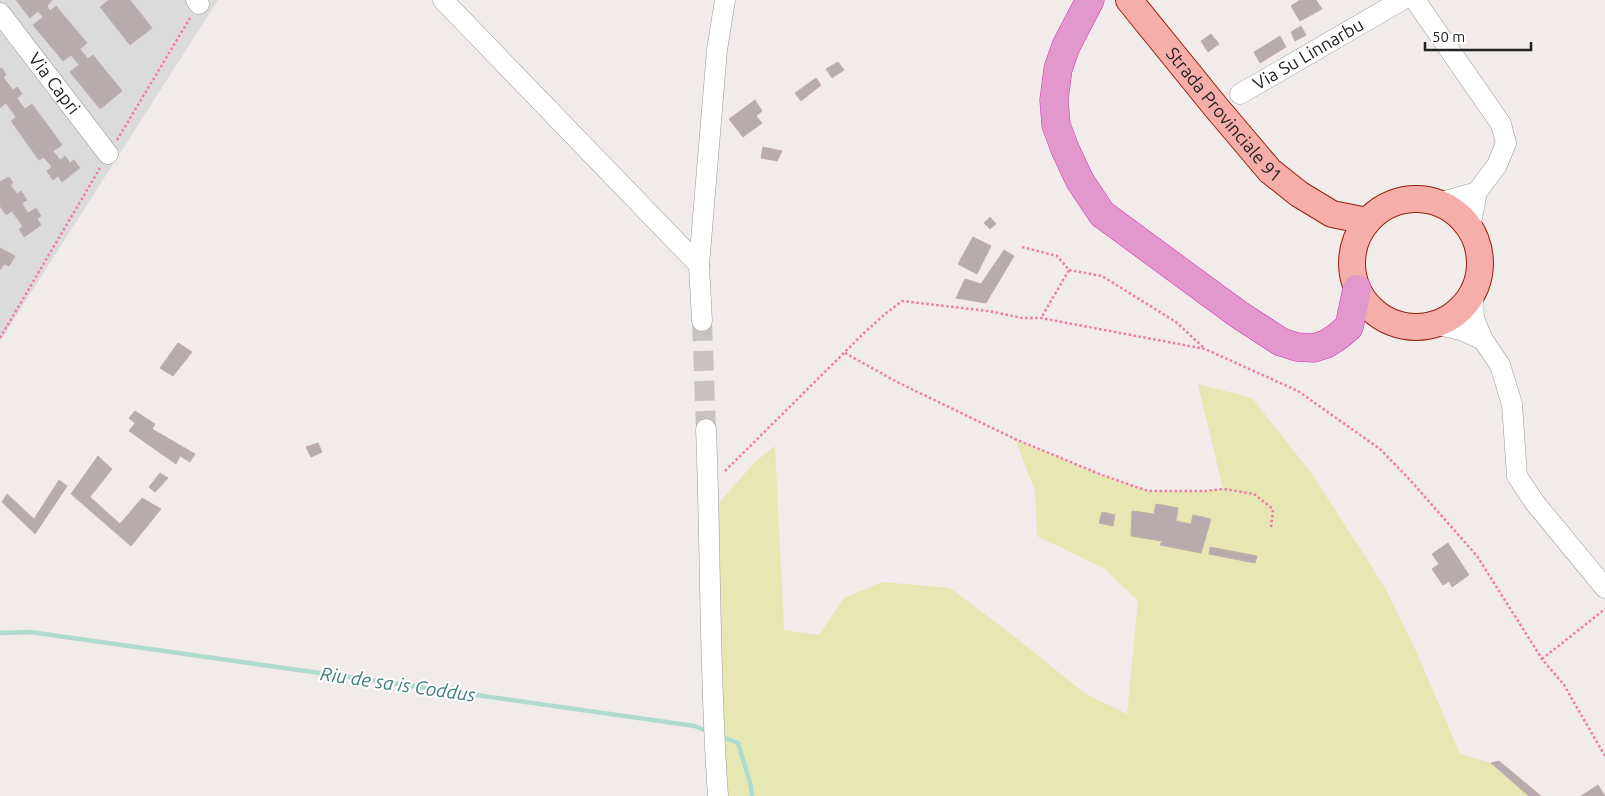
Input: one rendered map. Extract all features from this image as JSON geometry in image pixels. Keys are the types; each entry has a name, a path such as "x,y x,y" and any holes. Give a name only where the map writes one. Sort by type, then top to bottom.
{"highway":[{"path":"1089,1 1066,46 1058,69 1054,100 1056,125 1065,149 1080,181 1102,214 1238,314 1281,342 1297,347 1314,348 1326,344 1338,337 1349,327 1357,289"}],"main road":[{"name":"Strada Provinciale 91","path":"1129,0 1270,171 1299,194 1332,214 1367,221"},
{"path":"1419,199 1438,202 1456,212 1470,228 1478,249 1480,270 1473,291 1464,306 1450,317 1434,324 1417,327 1400,325 1384,318 1368,306 1357,289 1352,269 1353,248 1358,234 1367,221 1382,208 1400,200 1419,199"},
{"name":"Strada Provinciale 91","path":"1332,214 1353,248"}],"street":[{"path":"443,0 699,264"},
{"path":"702,321 699,264 717,50 724,0"},
{"name":"Via Su Linnarbu","path":"1240,94 1402,0"},
{"path":"1415,0 1501,124 1506,143 1497,164 1477,192 1470,228"},
{"name":"Via Capri","path":"0,12 108,154"},
{"path":"1438,202 1477,192"},
{"path":"1473,291 1474,319 1483,340 1500,365 1512,404 1517,476 1535,503 1605,588"},
{"path":"1434,324 1460,330 1483,340"},
{"path":"706,429 714,734 718,796"}],"path":[{"path":"1022,247 1056,256 1069,270 1102,276 1176,322 1205,349"},
{"path":"1041,318 1069,270"},
{"path":"708,489 754,441 885,314 902,301 988,311 1022,318 1041,318 1205,349 1298,391 1380,449 1478,556 1542,659 1564,685 1605,756"},
{"path":"845,353 897,382 1015,439 1102,475 1148,491 1206,491 1224,489 1254,494 1273,509 1271,527"},
{"path":"1542,659 1605,609"}],"shaded area":[{"path":"0,0 218,0 0,341"}],"green space":[{"path":"1198,384 1252,398 1312,474 1384,586 1416,651 1460,754 1491,763 1529,796 728,796 722,721 716,506 756,461 775,446 784,630 819,635 844,598 882,582 950,588 1019,640 1084,693 1127,714 1138,601 1105,569 1037,536 1035,491 1015,439 1102,475 1148,491 1206,491 1223,489"}],"building":[{"path":"16,0 52,0 47,6 50,11 56,6 87,43 80,49 88,59 93,55 122,91 100,109 70,72 79,65 71,55 63,61 33,25 43,17 38,11 30,18"},
{"path":"109,0 130,0 152,28 130,45 100,7"},
{"path":"1300,0 1316,0 1322,9 1300,21 1291,6"},
{"path":"1301,26 1306,35 1295,41 1291,32"},
{"path":"1211,34 1219,44 1208,52 1201,41"},
{"path":"1280,36 1286,47 1260,63 1254,52"},
{"path":"838,62 844,70 832,78 826,69"},
{"path":"2,68 6,75 3,77 13,90 17,87 22,94 17,98 25,109 32,104 62,145 53,151 60,160 65,156 70,163 74,160 80,168 62,182 58,176 53,180 47,171 52,167 44,157 39,160 11,121 16,117 6,103 0,108 0,69"},
{"path":"816,78 821,85 801,101 795,93"},
{"path":"755,100 762,111 756,116 762,123 743,137 729,119"},
{"path":"763,147 782,151 777,161 761,158"},
{"path":"9,177 13,183 10,185 17,194 21,191 27,200 22,203 28,213 36,208 41,216 37,219 41,225 24,237 19,229 23,227 12,211 6,215 0,206 0,182"},
{"path":"990,217 996,224 990,229 984,223"},
{"path":"973,237 991,246 977,274 958,264"},
{"path":"0,248 15,256 9,266 4,264 0,270"},
{"path":"1004,250 1014,256 986,303 956,298 965,279 981,284"},
{"path":"178,343 192,352 173,376 160,368"},
{"path":"135,411 155,424 152,429 195,454 190,462 180,456 176,464 129,431 135,423 129,418"},
{"path":"318,443 322,452 311,457 306,447"},
{"path":"98,456 112,469 90,497 120,524 142,498 161,509 131,546 71,494"},
{"path":"160,473 168,478 155,492 149,487"},
{"path":"59,480 67,486 35,534 2,502 7,494 34,519"},
{"path":"1156,504 1178,508 1176,521 1191,524 1193,515 1211,519 1201,553 1160,545 1162,541 1131,536 1132,511 1154,514"},
{"path":"1102,512 1115,515 1113,526 1099,523"},
{"path":"1448,543 1469,575 1452,587 1449,581 1443,585 1432,569 1439,564 1432,554"},
{"path":"1210,547 1257,556 1255,563 1209,554"},
{"path":"1499,761 1541,796 1529,796 1491,763"},
{"path":"1598,785 1605,796 1581,796"}],"waterway":[{"name":"Riu de sa is Coddus","path":"0,633 30,632 695,726 709,732"},
{"name":"Riu de sa is Coddus","path":"720,736 738,743 751,786 752,796"}],"tunnel":[{"path":"702,321 706,429"}]}
